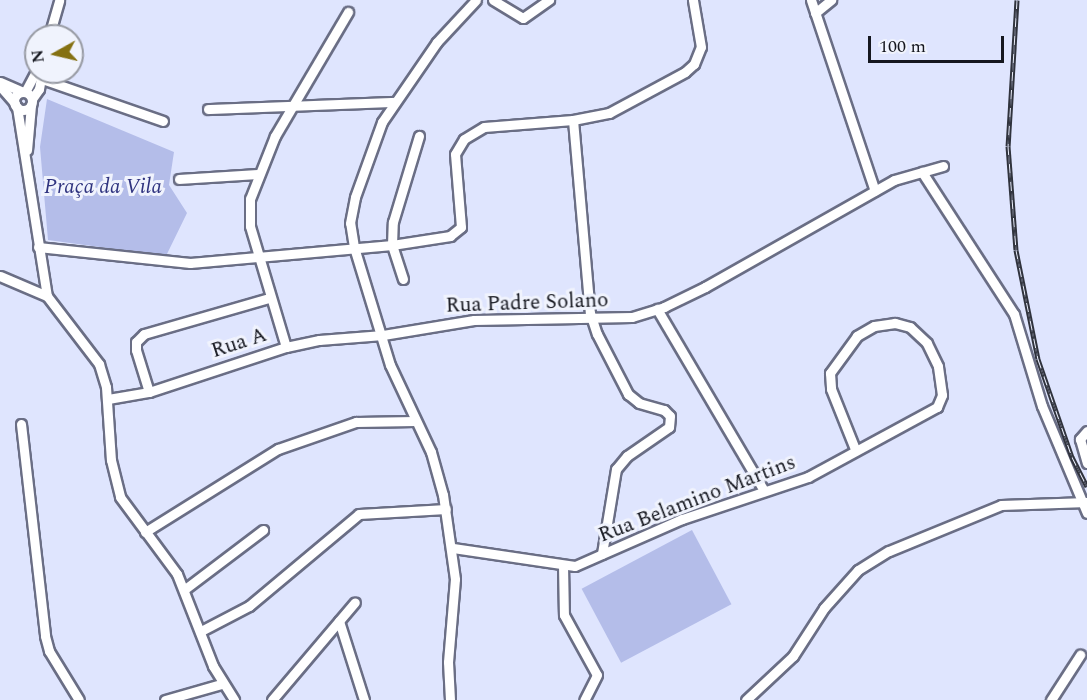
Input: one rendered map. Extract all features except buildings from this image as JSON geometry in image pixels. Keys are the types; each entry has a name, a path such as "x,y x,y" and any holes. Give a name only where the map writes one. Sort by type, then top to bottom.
{"street":[{"path":"53,24 59,0"},
{"path":"450,700 448,662 454,610 453,548 446,509 431,452 390,365 383,335 354,247 350,223 354,197 374,139 393,102 437,42 476,0"},
{"path":"493,0 522,18 549,0"},
{"path":"38,247 190,263 258,259 354,247 440,240 460,230 455,154 464,139 484,127 573,120 609,112 694,64 701,47 693,0"},
{"path":"811,0 875,191"},
{"path":"815,13 831,0"},
{"path":"286,347 258,259 250,226 250,199 257,174 348,12"},
{"path":"16,105 27,97 34,84"},
{"path":"66,84 164,121"},
{"path":"1,88 27,97"},
{"path":"1,88 16,105 26,109 27,97"},
{"path":"26,153 27,97"},
{"path":"208,109 393,102"},
{"path":"16,105 26,153 47,296 99,364 108,399 116,484 127,508 185,589 221,684 234,700"},
{"path":"573,120 592,320 628,394 639,404 664,410 670,416 669,427 627,456 615,469 602,554"},
{"path":"403,279 392,245 393,222 419,136"},
{"name":"Rua Padre Solano","path":"383,335 474,320 592,320 632,317 657,309 705,287 894,180 943,166"},
{"path":"922,172 1014,314 1042,405 1087,513"},
{"path":"179,179 257,174"},
{"path":"0,276 47,296"},
{"path":"150,392 136,350 136,342 144,334 269,298"},
{"path":"657,309 764,491"},
{"path":"896,323 910,327 927,344 939,376 942,395 937,407 882,439 855,449 831,388 830,373 857,336 874,326 896,323"},
{"name":"Rua A","path":"108,399 150,392 286,347 383,335"},
{"path":"145,531 278,450 356,422 415,420"},
{"path":"21,424 45,636 49,651 79,700"},
{"path":"1087,430 1080,439 1087,463"},
{"name":"Rua Belamino Martins","path":"453,548 575,566 682,519 808,477 855,449"},
{"path":"749,699 793,656 824,608 858,570 1001,505 1084,502"},
{"path":"201,631 249,606 359,514 446,509"},
{"path":"185,589 263,530"},
{"path":"563,565 564,615 574,639 591,661 597,677 584,700"},
{"path":"272,700 355,602"},
{"path":"339,621 364,700"},
{"path":"1051,700 1080,655"},
{"path":"165,700 221,684"}],"green space":[{"name":"Praça da Vila","path":"47,99 174,152 169,185 187,213 166,256 48,240 40,147"},
{"path":"692,530 731,604 621,663 582,589"}],"railway":[{"path":"1017,0 1008,146 1016,250 1038,359 1072,457 1087,486"}]}
